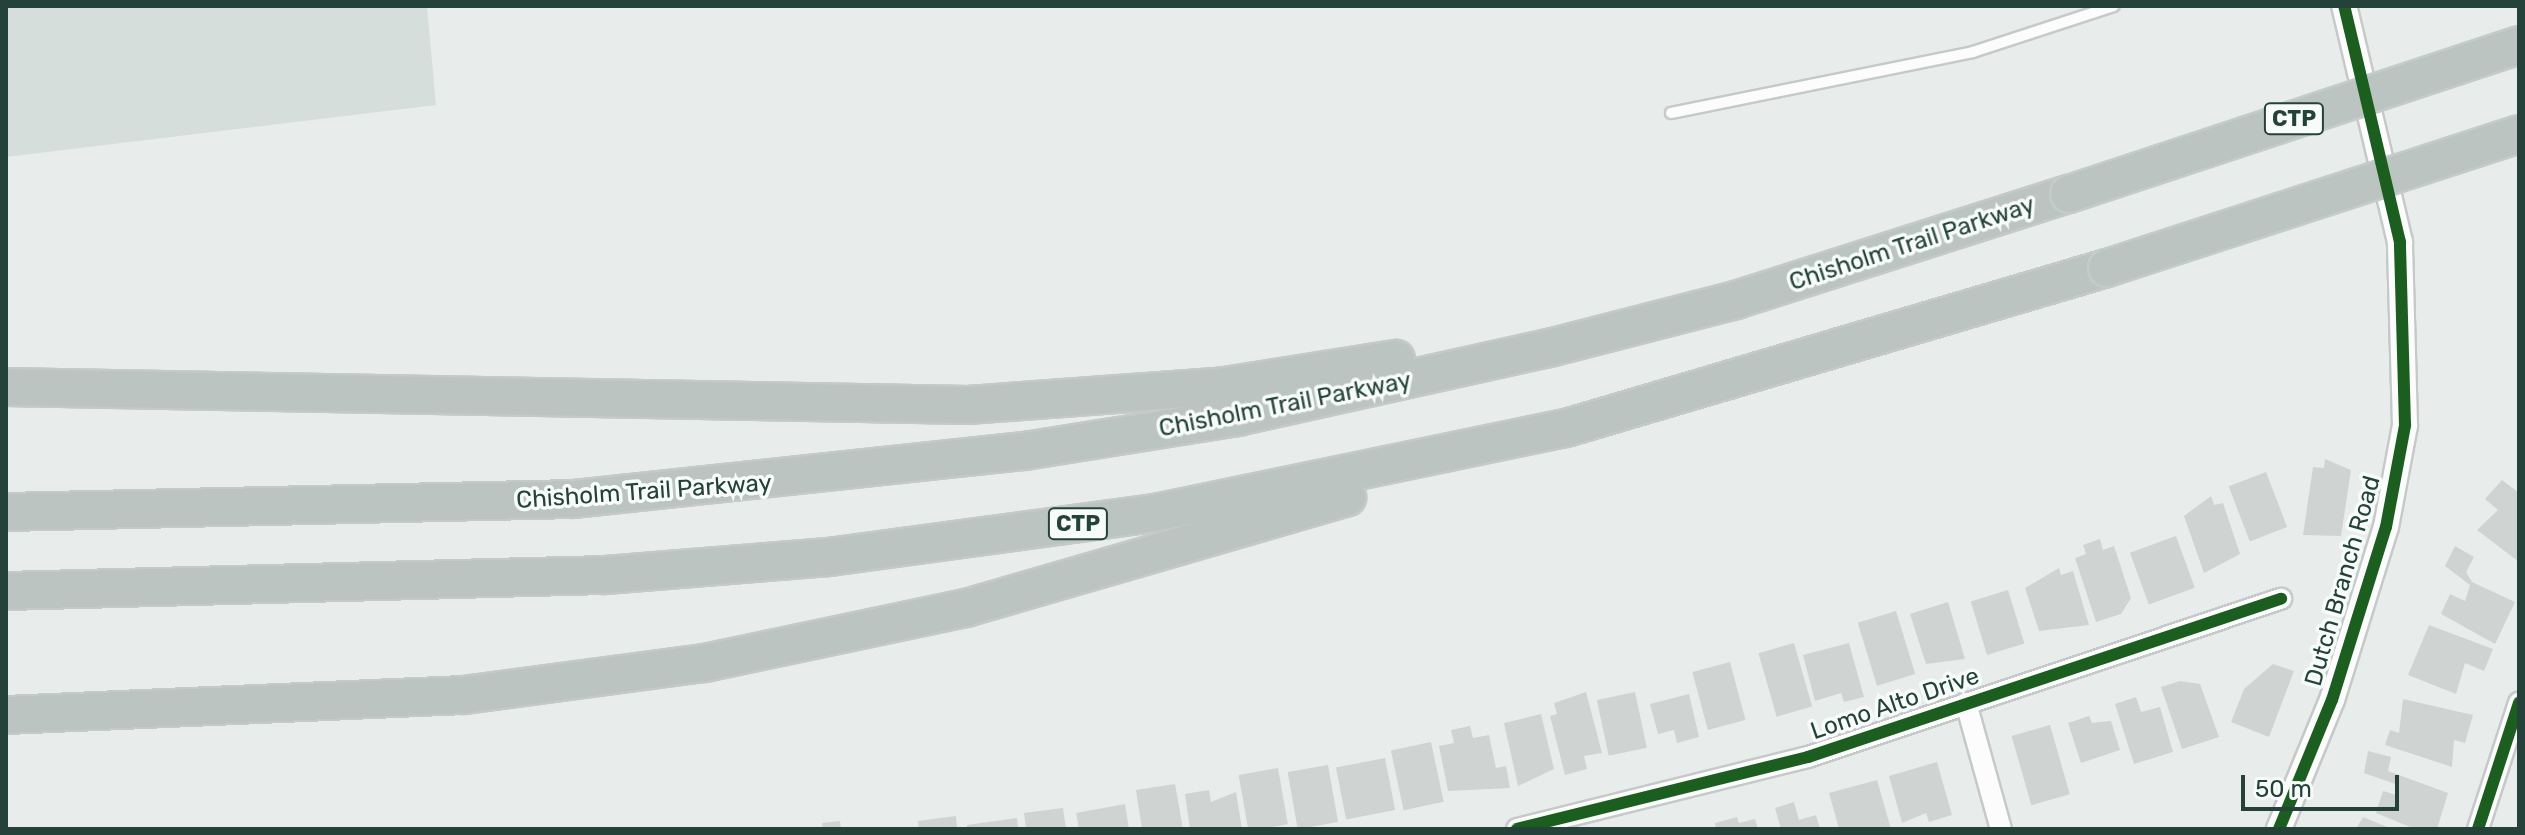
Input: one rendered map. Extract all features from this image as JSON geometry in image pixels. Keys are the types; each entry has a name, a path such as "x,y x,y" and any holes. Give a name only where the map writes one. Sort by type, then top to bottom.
{"highway":[{"name":"Chisholm Trail Parkway","path":"6,512 574,499 926,465 1237,417 1736,300 2519,45"},
{"name":"CTP","path":"6,591 495,580 756,565 1155,513 1566,428 2107,268 2519,134"},
{"path":"6,387 1011,404 1225,386 1736,300"},
{"path":"6,715 464,695 744,657 1151,560 1566,428"}],"street":[{"name":"Dutch Branch Road","path":"2279,829 2332,700 2386,527 2405,425 2400,242 2344,6"},
{"name":"Lomo Alto Drive","path":"1517,829 1607,820 1808,757 2281,599"},
{"path":"1966,703 2001,829"},
{"path":"2478,829 2519,703"}],"lane":[{"path":"1671,113 1973,52 2114,6"}],"shaded area":[{"path":"6,6 427,6 436,105 6,157"}],"building":[{"path":"2325,459 2351,470 2341,536 2303,535 2313,467 2324,468"},
{"path":"2266,472 2287,527 2250,541 2229,486"},
{"path":"2502,480 2519,493 2519,562 2477,530 2498,510 2485,499"},
{"path":"2211,496 2214,505 2223,503 2240,554 2204,573 2184,516"},
{"path":"2176,536 2195,588 2149,604 2130,553"},
{"path":"2100,539 2103,550 2114,546 2131,598 2121,614 2096,622 2075,558 2086,554 2083,545"},
{"path":"2455,546 2474,557 2466,572 2472,582 2515,602 2495,644 2441,614 2450,594 2465,601 2470,585 2445,566"},
{"path":"2059,568 2061,575 2073,571 2089,625 2039,631 2025,588"},
{"path":"2008,590 2024,644 1987,655 1971,601"},
{"path":"1948,602 1965,659 1926,664 1910,614"},
{"path":"1896,611 1915,674 1877,686 1858,623"},
{"path":"2429,625 2493,649 2484,671 2465,663 2456,694 2408,675"},
{"path":"1794,643 1812,706 1777,717 1758,653"},
{"path":"1849,643 1864,697 1844,702 1841,693 1815,701 1803,655"},
{"path":"1730,662 1746,720 1708,730 1692,672"},
{"path":"2273,664 2294,671 2269,737 2231,722 2244,689"},
{"path":"2180,681 2200,684 2219,737 2182,749 2161,687"},
{"path":"1586,692 1602,753 1584,756 1587,769 1565,775 1550,716 1557,714 1554,703"},
{"path":"1635,692 1647,748 1609,756 1597,700"},
{"path":"1689,694 1699,737 1677,743 1674,730 1658,734 1650,704"},
{"path":"2136,697 2141,712 2160,707 2173,752 2134,764 2115,704"},
{"path":"2403,699 2473,715 2465,743 2454,740 2452,767 2385,745 2390,730 2399,733"},
{"path":"1541,714 1554,769 1518,786 1504,723"},
{"path":"2089,716 2092,723 2111,721 2120,750 2081,763 2068,723"},
{"path":"2050,725 2070,794 2031,805 2012,736"},
{"path":"1470,726 1473,738 1489,735 1496,768 1506,766 1510,788 1448,791 1439,746 1454,743 1451,730"},
{"path":"1431,742 1444,802 1404,810 1391,751"},
{"path":"2368,751 2391,757 2388,771 2448,793 2437,829 2415,829 2376,813 2383,791 2396,795 2398,785 2364,773"},
{"path":"1385,758 1395,810 1346,820 1336,768"},
{"path":"1937,762 1952,815 1929,822 1926,813 1902,823 1889,776"},
{"path":"1328,765 1338,822 1298,829 1288,772"},
{"path":"1278,768 1288,824 1248,829 1239,775"},
{"path":"1877,780 1891,829 1839,829 1829,793"},
{"path":"1175,784 1183,829 1142,829 1136,790"},
{"path":"1209,790 1211,802 1236,792 1242,829 1190,829 1185,794"},
{"path":"1794,802 1799,820 1816,815 1820,829 1781,829 1775,808"},
{"path":"1125,804 1129,829 1079,829 1076,813"},
{"path":"1063,808 1066,829 1026,829 1024,813"},
{"path":"956,816 957,829 919,829 918,821"},
{"path":"1737,817 1739,823 1755,819 1758,829 1716,829 1715,823"},
{"path":"2363,817 2392,829 2356,829"},
{"path":"1017,818 1018,829 967,829 967,825"},
{"path":"840,821 841,829 823,829 822,823"}],"cycle path":[{"path":"2279,829 2332,700 2386,527 2405,425 2400,242 2344,6"},
{"path":"1517,829 1808,757 2281,599"},
{"path":"2478,829 2519,703"}]}
